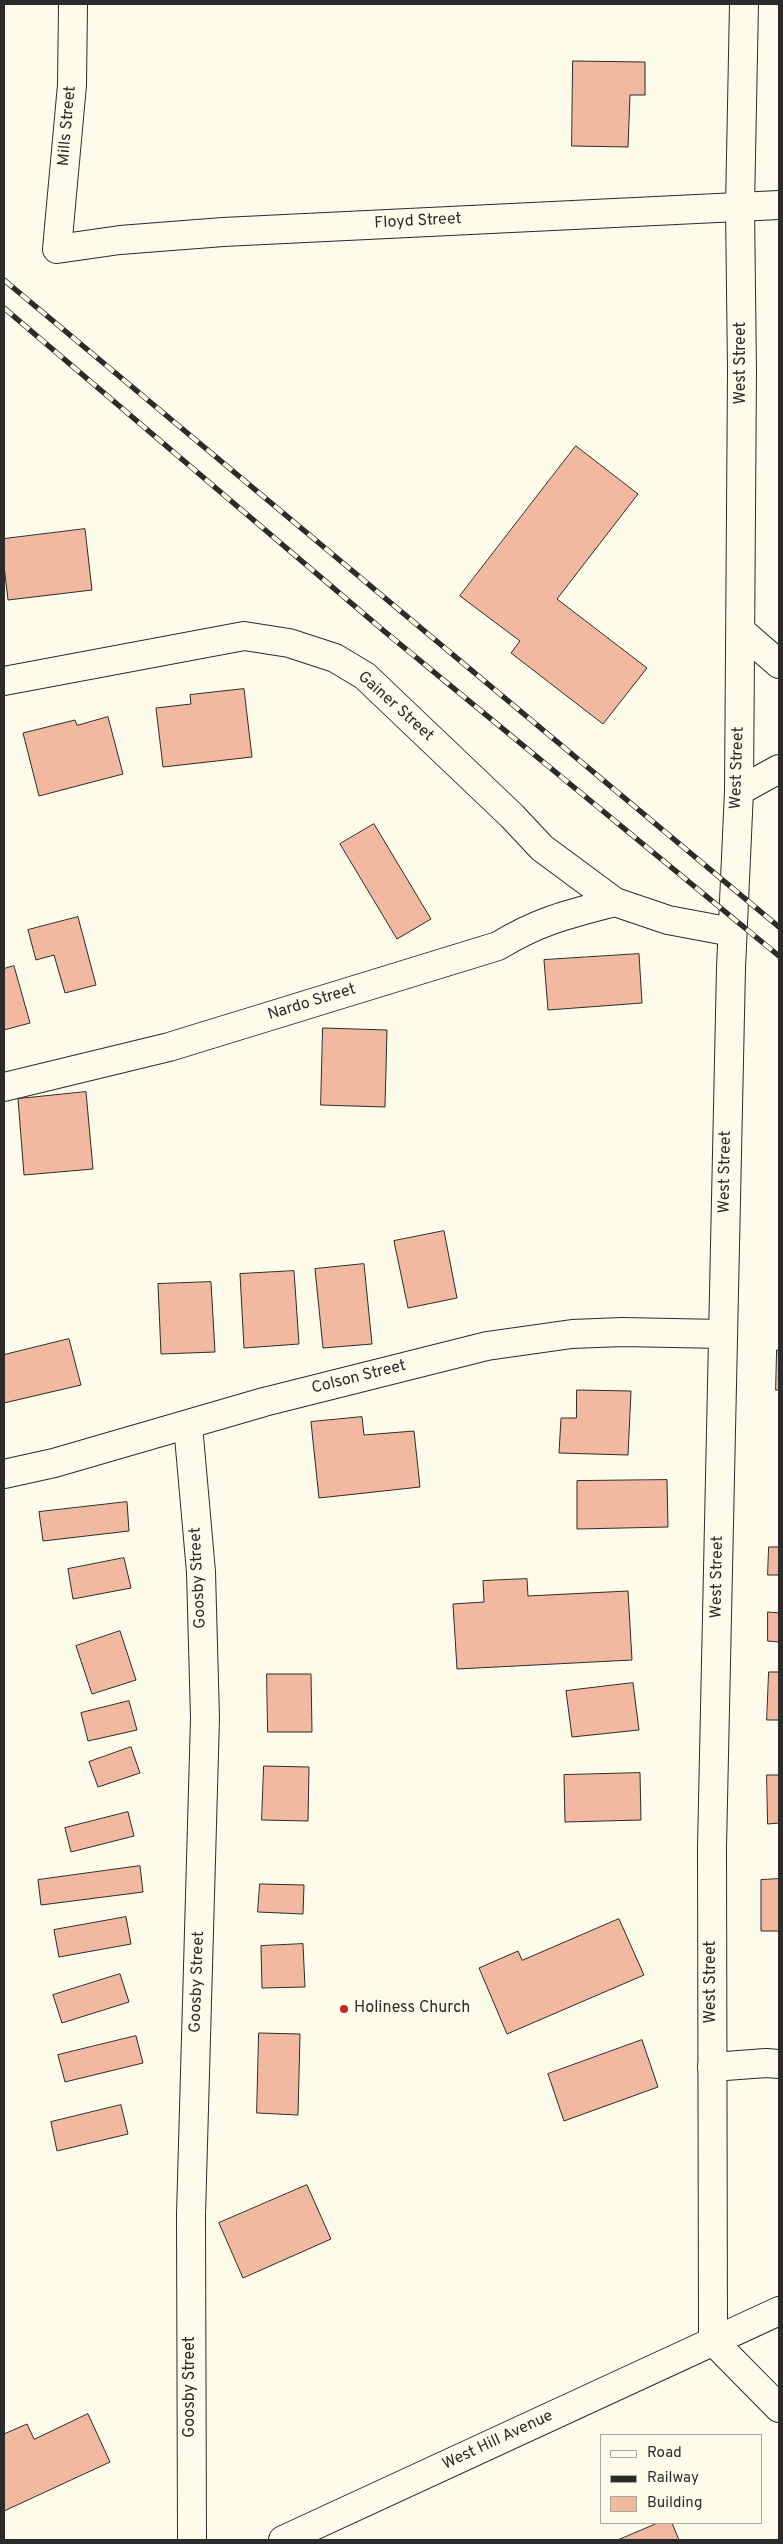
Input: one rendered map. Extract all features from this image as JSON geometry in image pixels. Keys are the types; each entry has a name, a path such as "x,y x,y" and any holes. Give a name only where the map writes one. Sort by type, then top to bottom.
{"main road":[{"name":"Mills Street","path":"57,249 72,85 73,4"},
{"name":"West Street","path":"713,2341 712,1847 732,932 739,791 742,371 740,207 744,4"},
{"name":"Floyd Street","path":"57,249 120,240 223,232 779,205"},
{"path":"741,631 779,664"},
{"name":"Gainer Street","path":"4,681 244,636 289,643 335,658 365,676 512,816 542,848 615,902 668,920 732,932"},
{"path":"739,791 779,769"},
{"name":"Nardo Street","path":"4,1087 169,1047 498,946 527,928 557,916 615,902"},
{"name":"Colson Street","path":"4,1474 54,1463 264,1402 487,1346 582,1333 723,1334"},
{"name":"Goosby Street","path":"188,1425 200,1572 205,1718 191,2215 192,2540"},
{"path":"712,2067 766,2063 779,2064"},
{"name":"West Hill Avenue","path":"283,2540 779,2311"},
{"path":"713,2341 779,2408"}],"building":[{"path":"573,61 645,62 645,95 630,95 628,147 572,146"},
{"path":"576,446 638,494 557,599 647,668 603,724 511,653 520,641 460,596"},
{"path":"85,529 92,590 8,600 4,566 4,539"},
{"path":"244,689 252,757 163,767 156,708 191,704 190,695"},
{"path":"108,717 123,774 39,796 23,733 75,720 77,725"},
{"path":"374,824 431,919 397,939 340,844"},
{"path":"78,917 96,985 65,993 54,955 36,960 28,930"},
{"path":"639,954 642,1003 548,1010 544,960"},
{"path":"14,966 30,1023 4,1030 4,969"},
{"path":"323,1028 387,1030 385,1107 321,1105"},
{"path":"86,1092 93,1169 24,1175 18,1099"},
{"path":"444,1231 457,1298 408,1308 394,1241"},
{"path":"364,1264 372,1344 323,1348 315,1269"},
{"path":"294,1271 299,1344 244,1348 240,1274"},
{"path":"211,1282 215,1352 161,1354 158,1284"},
{"path":"69,1339 81,1385 4,1403 4,1355"},
{"path":"777,1350 779,1350 779,1390 776,1390"},
{"path":"577,1390 631,1391 628,1455 559,1453 561,1418 576,1418"},
{"path":"362,1417 364,1435 414,1431 420,1487 319,1498 311,1422"},
{"path":"667,1480 668,1527 577,1529 577,1481"},
{"path":"127,1502 129,1531 43,1541 39,1512"},
{"path":"769,1547 779,1547 779,1575 768,1575"},
{"path":"124,1558 131,1588 73,1599 68,1569"},
{"path":"527,1579 528,1596 628,1591 632,1660 457,1669 453,1604 484,1602 483,1581"},
{"path":"768,1612 779,1613 779,1642 768,1641"},
{"path":"120,1631 136,1680 92,1694 76,1646"},
{"path":"769,1672 779,1672 779,1720 767,1720"},
{"path":"267,1674 311,1674 312,1732 268,1732"},
{"path":"633,1683 639,1730 572,1737 566,1691"},
{"path":"129,1701 137,1730 88,1741 81,1713"},
{"path":"131,1747 140,1773 98,1787 89,1762"},
{"path":"264,1766 309,1767 308,1821 262,1820"},
{"path":"640,1773 641,1820 565,1822 564,1775"},
{"path":"767,1775 779,1775 779,1823 768,1824"},
{"path":"128,1812 134,1836 71,1852 65,1828"},
{"path":"140,1866 143,1892 41,1905 38,1880"},
{"path":"779,1879 779,1931 761,1931 761,1880"},
{"path":"260,1884 304,1885 303,1914 258,1912"},
{"path":"126,1917 131,1944 59,1957 54,1930"},
{"path":"619,1919 644,1975 507,2034 479,1968 518,1951 522,1960"},
{"path":"303,1944 305,1987 262,1988 261,1946"},
{"path":"120,1974 129,2002 62,2023 53,1995"},
{"path":"259,2033 300,2034 298,2115 257,2113"},
{"path":"136,2036 143,2063 65,2082 58,2055"},
{"path":"642,2040 658,2087 564,2121 548,2074"},
{"path":"121,2105 128,2134 57,2151 51,2122"},
{"path":"307,2185 331,2239 243,2278 219,2223"},
{"path":"88,2414 110,2462 4,2511 4,2434 27,2424 34,2439"},
{"path":"656,2524 672,2524 679,2540 618,2540"}],"railway":[{"path":"4,280 779,927"},
{"path":"4,308 384,631 779,956"}],"place":[{"name":"Holiness Church","path":"344,2009"}]}
